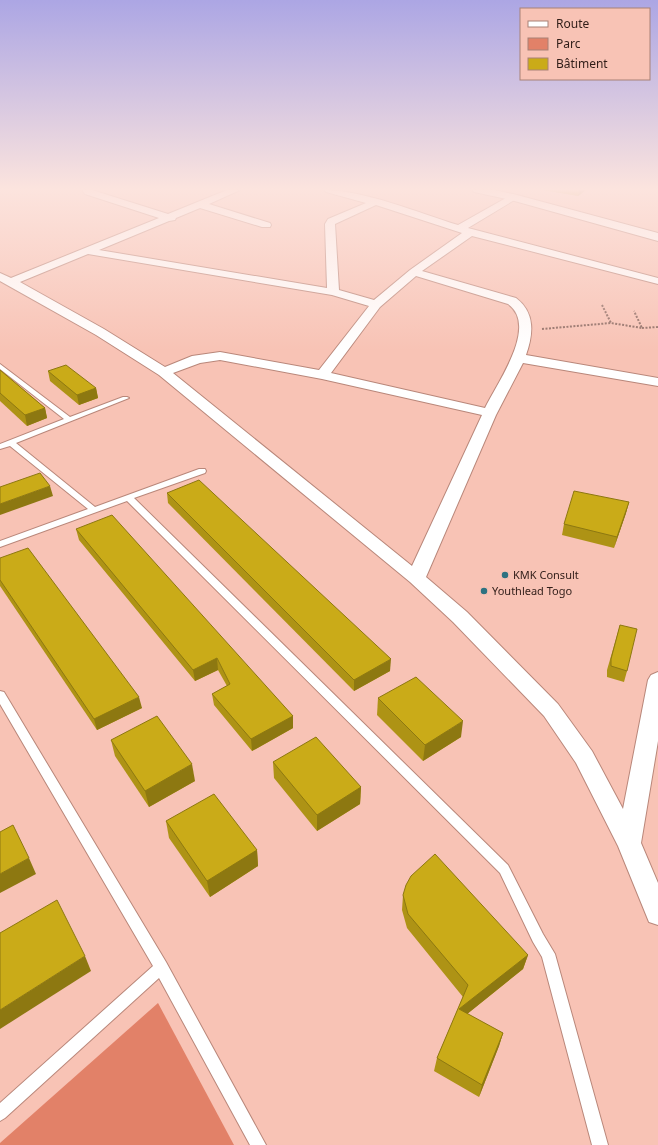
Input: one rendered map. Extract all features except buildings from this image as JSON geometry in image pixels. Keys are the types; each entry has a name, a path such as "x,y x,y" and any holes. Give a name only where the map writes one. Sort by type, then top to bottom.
{"street":[{"path":"5,279 107,243"},
{"path":"331,243 333,292"},
{"path":"322,376 376,304 414,272 453,243"},
{"path":"515,243 658,281"},
{"path":"88,251 333,292 376,304"},
{"path":"414,272 512,301 523,310 525,331 518,358 490,413 416,578"},
{"path":"5,279 100,332 164,372 416,578 460,617 551,710 584,757 629,843 658,913"},
{"path":"164,372 197,359 220,356 322,376 490,413"},
{"path":"518,358 658,382"},
{"path":"629,843 658,680"}],"lane":[{"path":"0,366 69,420"},
{"path":"0,447 125,398"},
{"path":"11,443 94,510"},
{"path":"0,544 202,471"},
{"path":"128,498 504,869 538,938 548,954 600,1145"},
{"path":"0,695 161,967 258,1145"},
{"path":"0,1113 161,967"}],"path":[{"path":"602,305 611,323"},
{"path":"634,311 642,328"},
{"path":"525,331 611,323 642,328 658,327"}],"green space":[{"path":"158,1003 234,1145 0,1145 0,1143"}],"place":[{"name":"KMK Consult","path":"505,575"},
{"name":"Youthlead Togo","path":"484,591"}]}
